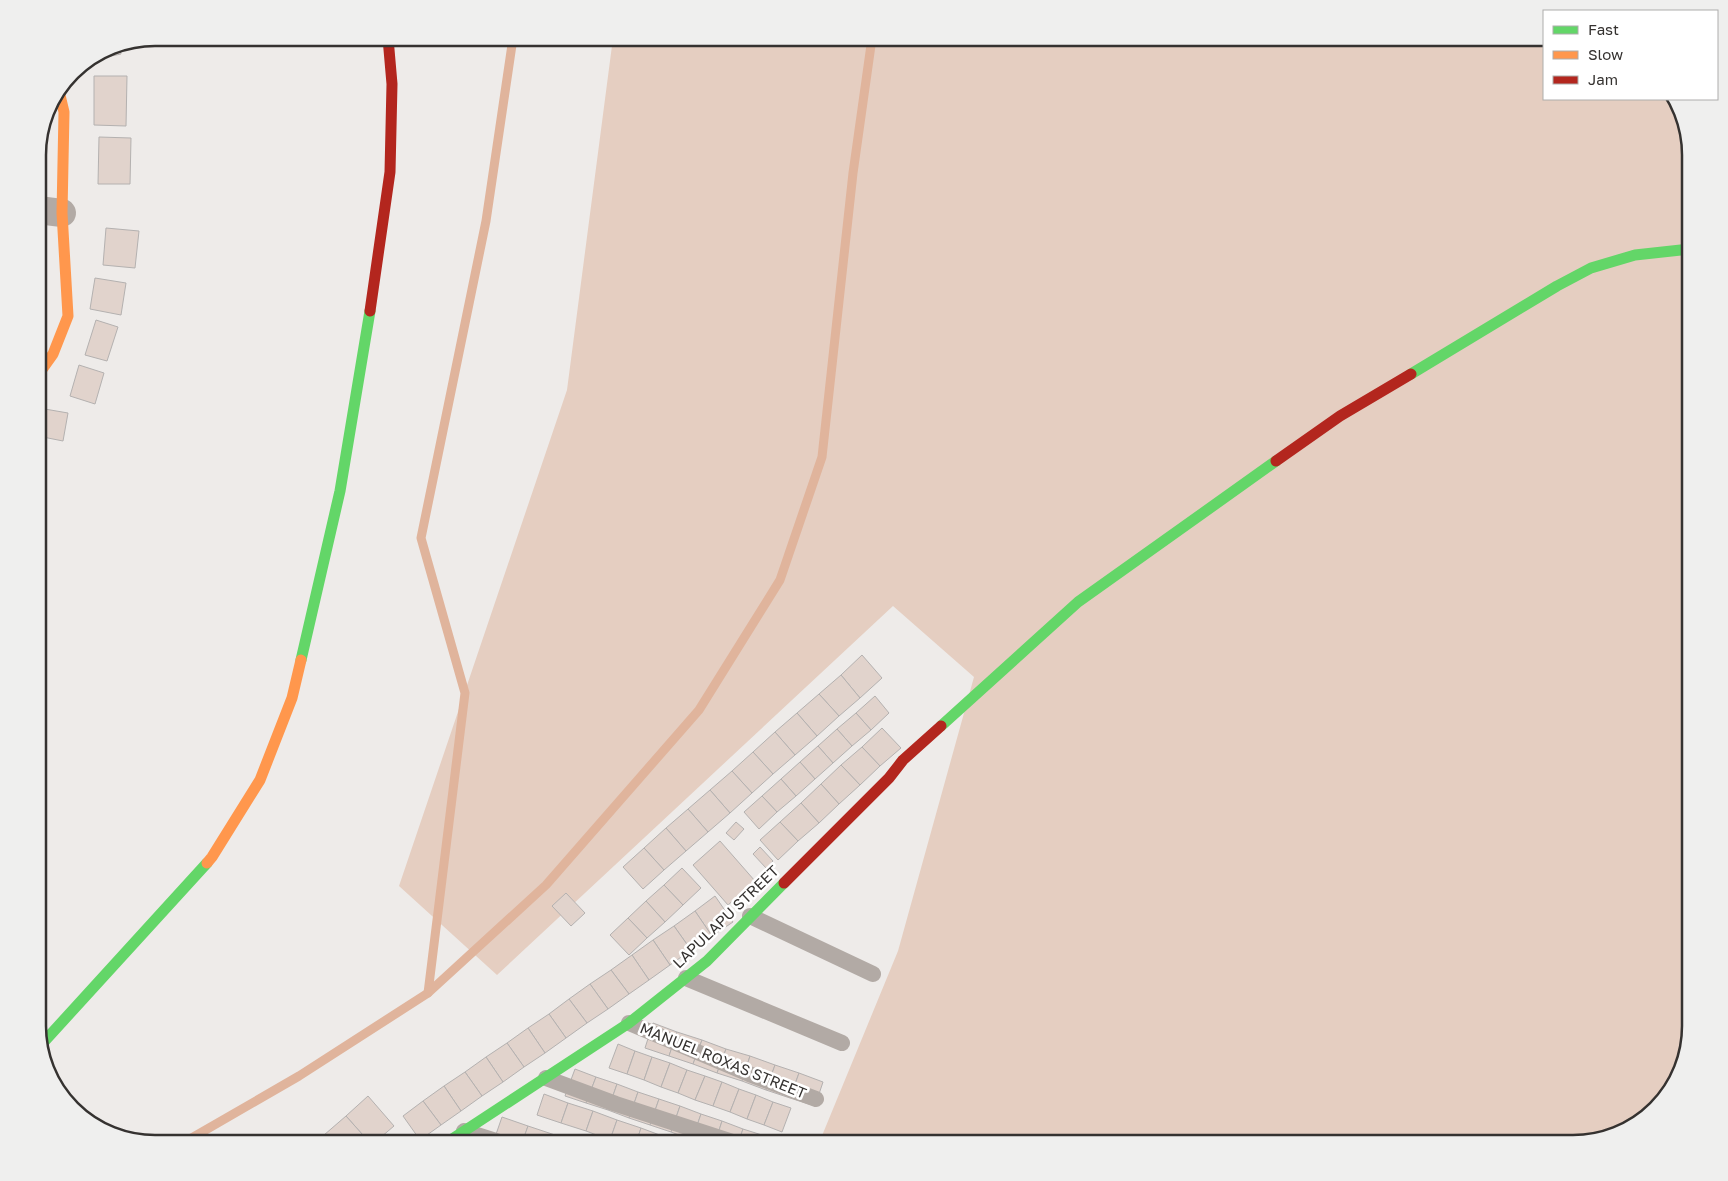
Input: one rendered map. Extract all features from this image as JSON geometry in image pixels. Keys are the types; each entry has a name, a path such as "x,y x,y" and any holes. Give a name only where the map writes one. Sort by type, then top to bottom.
{"street":[{"path":"47,1039 212,857 260,780 292,698 340,491 377,272 390,172 392,84 389,46"},
{"path":"46,364 54,354 68,316 50,211 64,112 62,100"},
{"name":"LAPULAPU STREET","path":"458,1135 630,1023 707,961 889,778 903,760 1078,602 1340,416 1557,286 1591,268 1635,255 1682,250"}],"lane":[{"path":"750,916 873,974"},
{"path":"686,978 842,1043"},
{"name":"MANUEL ROXAS STREET","path":"630,1023 749,1074 816,1099"},
{"path":"546,1078 709,1135"},
{"path":"464,1131 476,1135"}],"shaded area":[{"path":"612,46 1543,46 1543,100 1666,100 1671,107 1680,134 1682,155 1682,1026 1678,1054 1667,1080 1655,1098 1645,1108 1627,1120 1601,1131 1573,1135 822,1135 898,951 974,677 893,606 497,975 399,886 567,390"}],"building":[{"path":"94,76 127,76 126,126 94,125"},
{"path":"99,137 131,138 130,184 98,184"},
{"path":"106,228 139,231 135,268 103,265"},
{"path":"95,278 126,283 121,315 90,309"},
{"path":"96,320 118,327 107,361 85,355"},
{"path":"79,365 104,373 95,404 70,396"},
{"path":"46,409 68,413 63,441 46,438"},
{"path":"862,655 882,678 860,698 841,675"},
{"path":"841,675 860,698 839,716 819,694"},
{"path":"819,694 839,716 817,736 797,713"},
{"path":"875,696 889,713 871,730 856,713"},
{"path":"797,713 817,736 795,755 775,732"},
{"path":"856,713 871,730 852,746 837,729"},
{"path":"882,728 901,748 880,766 862,747"},
{"path":"837,729 852,746 833,763 818,746"},
{"path":"775,732 795,755 773,774 753,752"},
{"path":"818,746 833,763 815,779 800,762"},
{"path":"862,747 880,766 860,785 841,765"},
{"path":"753,752 773,774 752,793 732,771"},
{"path":"800,762 815,779 796,796 781,779"},
{"path":"841,765 860,785 839,804 821,784"},
{"path":"732,771 752,793 730,813 710,790"},
{"path":"781,779 796,796 777,812 762,796"},
{"path":"821,784 839,804 819,823 801,803"},
{"path":"710,790 730,813 708,832 688,809"},
{"path":"762,796 777,812 759,829 744,812"},
{"path":"801,803 819,823 798,841 780,822"},
{"path":"688,809 708,832 686,851 666,828"},
{"path":"736,822 744,829 734,840 726,833"},
{"path":"780,822 798,841 778,860 760,840"},
{"path":"666,828 686,851 664,870 644,848"},
{"path":"720,841 755,881 728,905 693,865"},
{"path":"760,847 773,861 766,868 753,854"},
{"path":"644,848 664,870 643,889 623,867"},
{"path":"682,868 701,888 683,905 664,885"},
{"path":"664,885 683,905 665,922 646,901"},
{"path":"566,893 585,913 571,926 552,906"},
{"path":"715,896 733,922 712,936 695,911"},
{"path":"646,901 665,922 647,938 628,918"},
{"path":"695,911 712,936 691,950 674,926"},
{"path":"628,918 647,938 629,955 610,935"},
{"path":"674,926 691,950 670,965 653,940"},
{"path":"653,940 670,965 649,980 632,955"},
{"path":"632,955 649,980 629,994 611,970"},
{"path":"611,970 629,994 608,1009 590,984"},
{"path":"590,984 608,1009 587,1023 569,999"},
{"path":"569,999 587,1023 566,1038 549,1014"},
{"path":"549,1014 566,1038 545,1053 528,1028"},
{"path":"653,1023 677,1032 669,1056 645,1048"},
{"path":"528,1028 545,1053 524,1067 507,1043"},
{"path":"677,1032 702,1040 693,1064 669,1056"},
{"path":"702,1040 726,1049 717,1073 693,1064"},
{"path":"507,1043 524,1067 503,1082 486,1057"},
{"path":"618,1044 635,1051 627,1074 609,1068"},
{"path":"726,1049 750,1056 742,1081 717,1073"},
{"path":"635,1051 652,1057 644,1080 627,1074"},
{"path":"750,1056 775,1065 766,1090 742,1081"},
{"path":"486,1057 503,1082 482,1096 465,1072"},
{"path":"652,1057 670,1063 661,1087 644,1080"},
{"path":"670,1063 687,1070 678,1093 661,1087"},
{"path":"775,1065 799,1073 790,1098 766,1090"},
{"path":"575,1069 596,1077 586,1103 565,1096"},
{"path":"687,1070 705,1076 695,1100 678,1093"},
{"path":"465,1072 482,1096 461,1111 444,1086"},
{"path":"799,1073 823,1082 815,1106 790,1098"},
{"path":"705,1076 722,1082 713,1106 695,1100"},
{"path":"596,1077 617,1084 608,1110 586,1103"},
{"path":"722,1082 739,1089 730,1112 713,1106"},
{"path":"617,1084 638,1092 629,1118 608,1110"},
{"path":"444,1086 461,1111 441,1125 423,1101"},
{"path":"739,1089 756,1095 747,1119 730,1112"},
{"path":"638,1092 659,1099 650,1125 629,1118"},
{"path":"544,1094 568,1103 561,1123 537,1115"},
{"path":"756,1095 773,1102 764,1125 747,1119"},
{"path":"368,1096 394,1126 383,1135 363,1135 346,1116"},
{"path":"659,1099 680,1106 671,1132 650,1125"},
{"path":"423,1101 441,1125 427,1135 416,1135 403,1116"},
{"path":"773,1102 791,1108 782,1132 764,1125"},
{"path":"568,1103 593,1111 586,1131 561,1123"},
{"path":"680,1106 701,1114 694,1135 679,1135 671,1132"},
{"path":"593,1111 617,1120 612,1135 597,1135 586,1131"},
{"path":"701,1114 722,1121 718,1135 694,1135"},
{"path":"346,1116 363,1135 324,1135"},
{"path":"502,1117 528,1126 525,1135 496,1135"},
{"path":"617,1120 641,1128 639,1135 612,1135"},
{"path":"722,1121 743,1129 741,1135 718,1135"},
{"path":"528,1126 555,1135 525,1135"},
{"path":"641,1128 660,1135 639,1135"},
{"path":"743,1129 762,1135 741,1135"}],"waterway":[{"path":"428,993 465,693 421,538 486,221 512,46"},
{"path":"197,1135 299,1076 428,993 546,885 699,710 780,580 822,457 853,173 871,46"}],"traffic: fast":[{"path":"1411,374 1557,286 1591,268 1635,255 1682,250"},
{"path":"301,660 340,491 370,311"},
{"path":"941,726 1078,602 1276,461"},
{"path":"47,1039 207,863"},
{"path":"458,1135 629,1023 707,961 784,883"}],"traffic: slow":[{"path":"46,364 53,354 68,316 62,213 64,112 61,101"},
{"path":"207,863 260,780 292,698 301,660"}],"traffic: jam":[{"path":"370,311 390,172 392,84 389,46"},
{"path":"1276,461 1340,416 1411,374"},
{"path":"784,883 889,778 903,760 941,726"}]}
